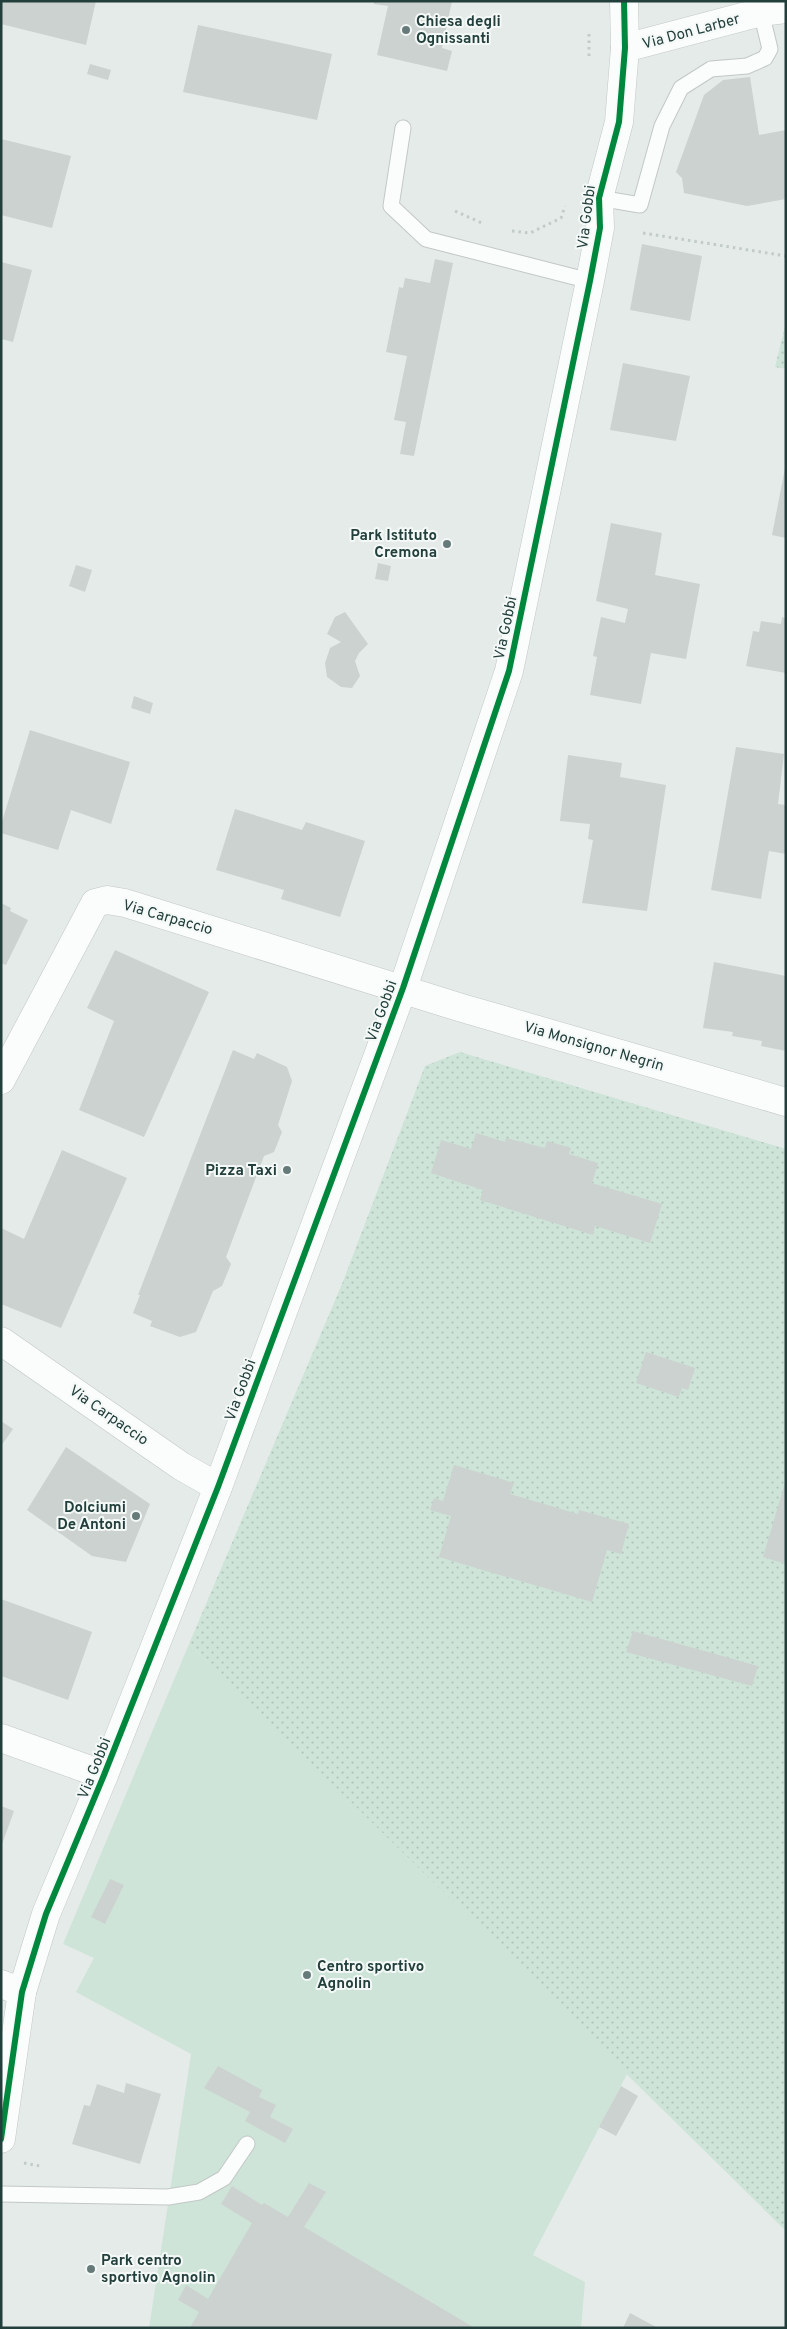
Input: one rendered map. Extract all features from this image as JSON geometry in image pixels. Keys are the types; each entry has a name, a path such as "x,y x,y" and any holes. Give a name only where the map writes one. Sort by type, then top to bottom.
{"street":[{"name":"Via Gobbi","path":"1,2139 12,1988 46,1914 104,1776 218,1486 403,988 509,672 590,281 600,228 599,198 619,122 625,48 624,1"},
{"name":"Via Don Larber","path":"625,48 773,11"},
{"name":"Via Carpaccio","path":"1,1080 95,903 100,901 125,904 403,988"},
{"name":"Via Monsignor Negrin","path":"403,988 462,1008 786,1102"},
{"name":"Via Carpaccio","path":"1,1341 180,1466 218,1486"},
{"path":"1,1738 104,1776"}],"lane":[{"path":"599,198 640,205 662,126 681,88 711,69 747,66 765,58 770,49 773,11"},
{"path":"403,128 391,206 426,239 590,281"},
{"path":"1,2194 168,2196 200,2192 224,2178 247,2144"}],"path":[{"path":"589,60 590,25"},
{"path":"561,218 567,200"},
{"path":"455,211 485,225"},
{"path":"511,231 530,233 561,218 600,228 786,256"}],"green space":[{"path":"786,322 786,369 775,367"},
{"path":"460,1052 786,1149 786,2231 189,1644 342,1284 425,1066"},
{"name":"Centro sportivo Agnolin","path":"189,1644 628,2072 533,2255 585,2282 581,2328 149,2328 191,2054 76,1992 94,1958 63,1944"}],"building":[{"path":"1,1 96,1 86,45 1,24"},
{"name":"Chiesa degli Ognissanti","path":"374,1 452,1 442,48 452,51 447,71 377,55 388,6 374,4"},
{"path":"198,25 332,54 317,120 183,92"},
{"path":"90,64 111,70 108,80 87,74"},
{"path":"750,77 759,135 786,130 786,199 747,206 684,193 682,178 676,172 704,95 723,80"},
{"path":"1,139 71,156 52,228 1,215"},
{"path":"642,244 702,256 690,321 630,310"},
{"path":"435,259 453,263 414,456 400,454 406,422 394,420 407,356 386,352 399,287 403,288 405,278 430,283"},
{"path":"1,262 32,270 13,342 1,339"},
{"path":"623,363 690,376 676,441 610,430"},
{"path":"786,468 786,538 772,535"},
{"path":"611,523 662,533 655,575 700,584 686,659 651,653 641,704 590,695 597,657 593,656 601,617 625,623 628,609 596,601"},
{"path":"378,563 391,566 388,581 375,579"},
{"path":"76,565 92,570 85,592 69,586"},
{"path":"345,612 368,644 359,653 355,661 360,676 352,688 341,687 327,677 325,663 330,648 341,642 327,634 335,617"},
{"path":"782,617 786,618 786,673 746,666 753,631 759,632 761,621 781,624"},
{"path":"134,696 153,703 150,714 131,708"},
{"path":"30,730 130,762 111,824 71,810 58,850 1,833 1,825"},
{"path":"736,747 784,754 778,804 786,805 786,854 769,851 761,899 711,890"},
{"path":"568,755 622,763 620,777 666,785 647,911 582,903 593,840 588,839 590,824 560,821"},
{"path":"235,809 302,830 306,822 365,841 340,917 281,899 284,890 216,870"},
{"path":"1,903 11,908 10,911 28,920 6,965 1,963"},
{"path":"115,950 209,992 144,1137 79,1110 114,1021 87,1008"},
{"path":"714,962 786,976 786,1051 761,1046 762,1041 732,1036 733,1032 703,1028"},
{"path":"233,1050 254,1059 257,1053 287,1067 292,1081 278,1125 282,1132 274,1152 264,1156 226,1257 231,1264 222,1286 213,1291 196,1332 180,1337 150,1326 152,1321 133,1313 140,1295 138,1295"},
{"path":"476,1133 505,1142 506,1138 545,1148 547,1141 571,1148 569,1154 598,1163 592,1183 662,1204 650,1243 595,1226 593,1235 480,1200 483,1190 431,1173 441,1140 471,1149"},
{"path":"62,1150 127,1178 61,1328 1,1304 1,1228 24,1239"},
{"path":"646,1352 695,1368 688,1390 682,1388 679,1397 636,1383"},
{"path":"1,1421 13,1429 1,1446"},
{"path":"66,1447 150,1504 126,1562 92,1556 27,1510"},
{"path":"454,1465 514,1483 510,1494 578,1514 579,1510 629,1524 621,1554 607,1550 592,1602 439,1557 451,1516 430,1510 434,1498 443,1501"},
{"path":"786,1483 786,1564 763,1557"},
{"path":"1,1599 92,1632 68,1700 1,1676"},
{"path":"633,1631 758,1666 752,1686 626,1652"},
{"path":"1,1806 14,1811 1,1847"},
{"path":"110,1879 124,1885 105,1924 91,1917"},
{"path":"218,2066 262,2090 259,2097 276,2105 270,2117 293,2129 285,2143 245,2121 250,2112 204,2088"},
{"path":"126,2083 161,2094 140,2164 72,2144 84,2105 90,2106 97,2084 124,2093"},
{"path":"621,2086 638,2096 616,2136 599,2127"},
{"path":"309,2183 326,2192 304,2227 475,2328 190,2328 199,2312 178,2300 186,2285 208,2299 252,2223 221,2204 232,2186 262,2205 264,2203 288,2217"},
{"path":"630,2313 658,2328 623,2328"}],"cycle path":[{"path":"1,2139 22,1992 46,1914 104,1775 218,1487 403,988 509,671 590,281 600,228 599,198 619,122 625,48 624,1"}],"place":[{"name":"Chiesa degli Ognissanti","path":"406,30"},
{"name":"Park Istituto Cremona","path":"447,544"},
{"name":"Pizza Taxi","path":"287,1170"},
{"name":"Dolciumi De Antoni","path":"136,1516"},
{"name":"Centro sportivo Agnolin","path":"307,1975"},
{"name":"Park centro sportivo Agnolin","path":"91,2269"}]}
